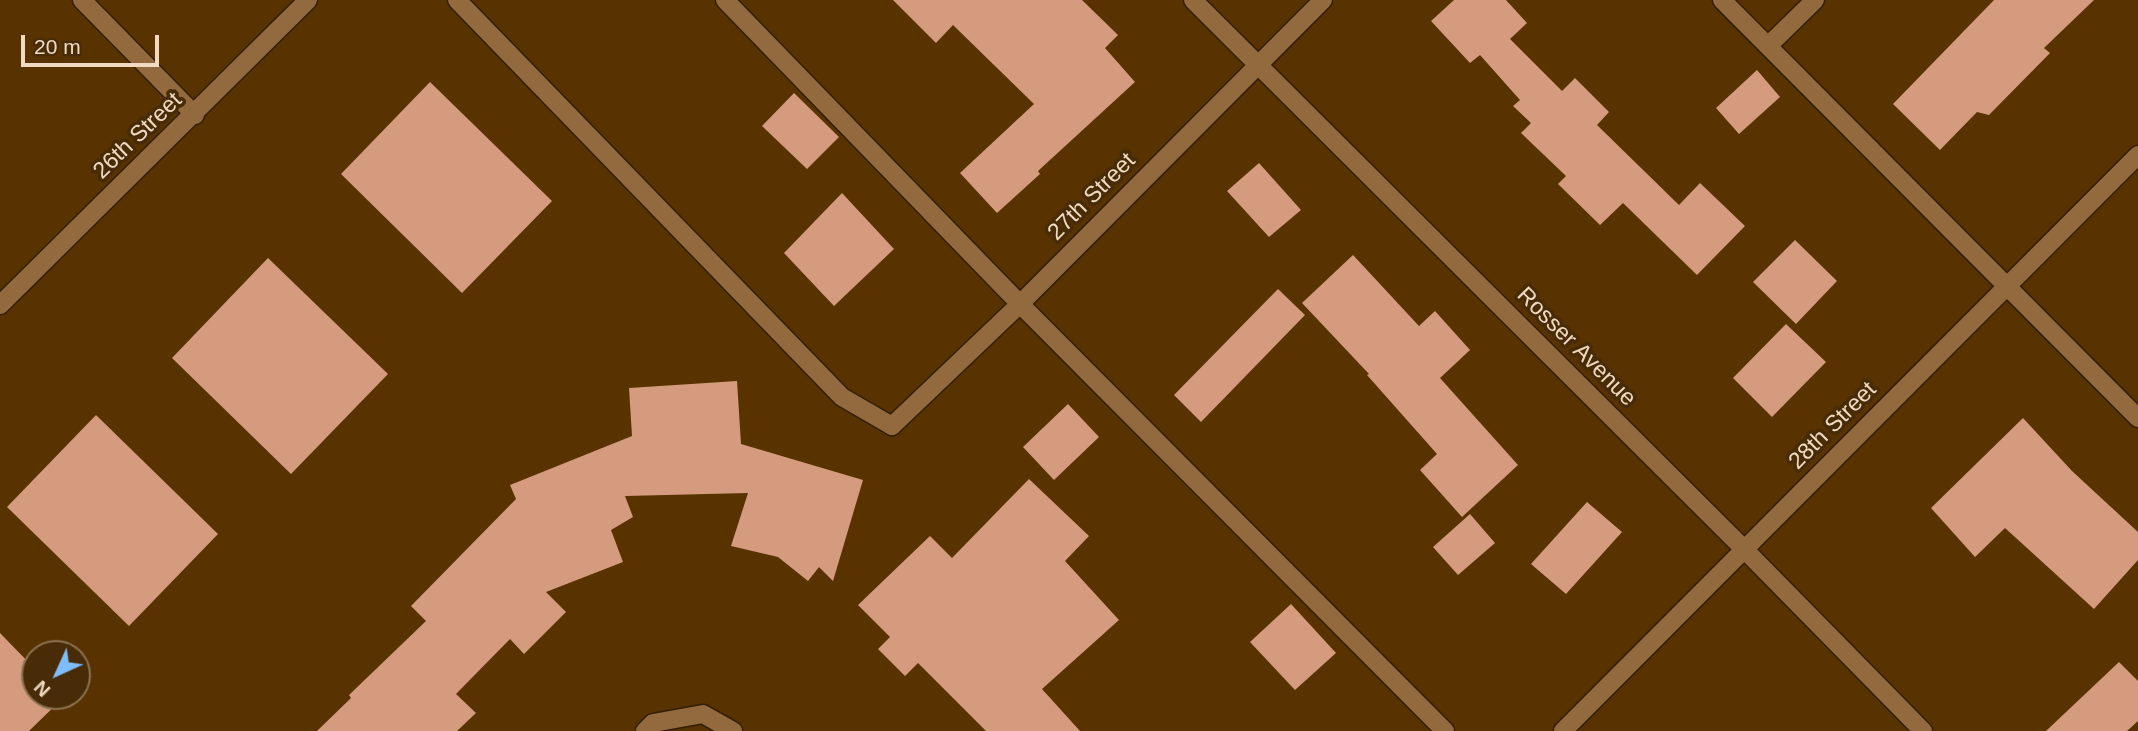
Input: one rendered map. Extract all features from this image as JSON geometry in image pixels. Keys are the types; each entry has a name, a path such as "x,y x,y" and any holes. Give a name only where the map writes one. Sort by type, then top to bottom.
{"street":[{"path":"82,0 195,115"},
{"name":"26th Street","path":"0,305 195,115 308,0"},
{"name":"27th Street","path":"457,0 842,397 892,426 1020,304 1323,0"},
{"path":"725,0 1020,304 1445,731"},
{"name":"Rosser Avenue","path":"1193,0 1923,731"},
{"path":"1722,0 2138,418"},
{"path":"1768,46 1815,0"},
{"name":"28th Street","path":"1563,731 2138,155"},
{"path":"645,731 653,723 703,715 733,731"}],"building":[{"path":"893,0 1082,0 1118,35 1105,48 1135,82 1038,171 1040,174 997,213 960,173 1034,104 953,25 936,43"},
{"path":"1454,0 1506,0 1527,23 1510,39 1562,91 1575,78 1609,112 1597,125 1679,205 1700,183 1745,226 1697,275 1623,203 1600,225 1558,184 1566,176 1521,133 1531,123 1513,106 1520,100 1480,55 1470,63 1431,21"},
{"path":"1994,0 2094,0 2044,48 2050,53 1989,115 1977,112 1940,150 1893,104"},
{"path":"1757,70 1780,97 1739,134 1716,108"},
{"path":"430,82 552,201 462,293 341,174"},
{"path":"794,93 839,137 807,169 762,126"},
{"path":"1259,163 1301,210 1269,237 1227,191"},
{"path":"842,193 894,249 834,306 784,253"},
{"path":"1795,240 1837,281 1796,324 1753,282"},
{"path":"1353,255 1419,326 1435,311 1470,350 1440,378 1518,465 1462,517 1420,470 1437,454 1367,375 1369,374 1302,303"},
{"path":"268,258 388,374 291,474 172,358"},
{"path":"1278,289 1305,315 1201,422 1174,395"},
{"path":"1786,324 1826,362 1772,417 1733,378"},
{"path":"737,381 741,444 863,480 833,581 819,567 808,581 778,557 731,546 748,493 625,496 633,517 611,530 623,562 546,592 566,612 524,654 510,639 456,694 476,713 457,731 317,731 351,698 349,695 426,621 411,606 516,499 510,485 632,436 629,388"},
{"path":"1068,404 1099,437 1054,480 1023,447"},
{"path":"96,415 218,534 129,626 7,507"},
{"path":"2023,418 2072,471 2138,532 2138,560 2094,609 2005,528 1975,557 1931,508"},
{"path":"1029,479 1089,536 1065,561 1119,620 1042,689 1080,731 986,731 918,663 905,676 878,649 890,637 858,605 930,536 952,558"},
{"path":"1587,502 1622,532 1566,594 1531,564"},
{"path":"1470,514 1495,543 1458,575 1433,547"},
{"path":"1291,604 1336,653 1295,690 1250,642"},
{"path":"0,633 21,655 21,710 51,710 29,731 0,731"},
{"path":"2119,662 2138,681 2138,721 2127,731 2046,731"}]}
